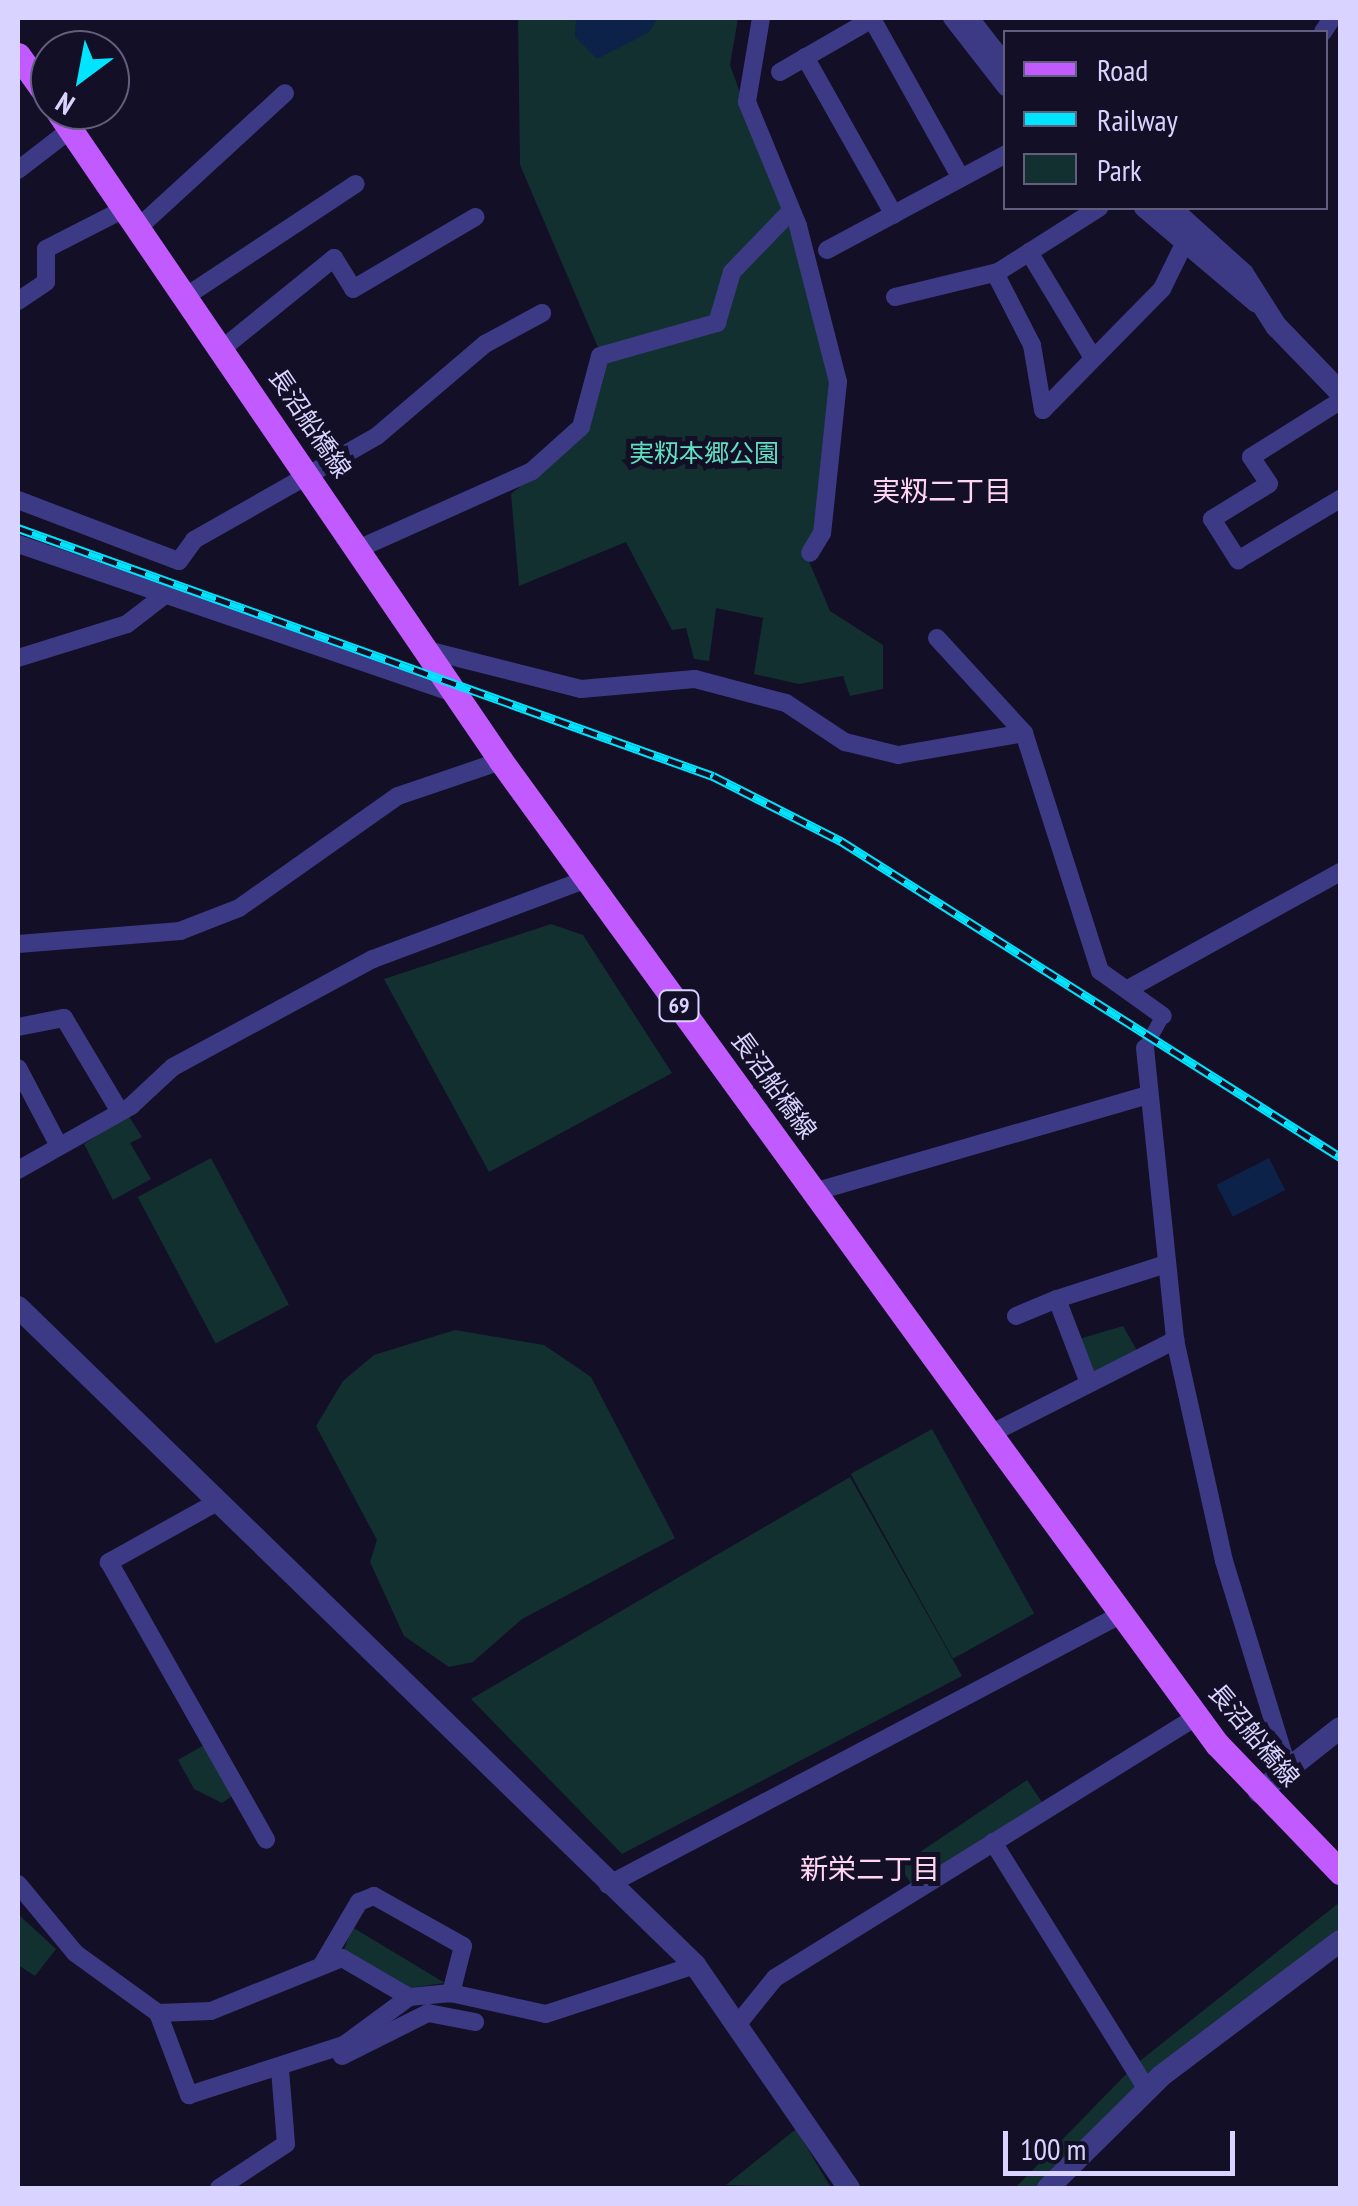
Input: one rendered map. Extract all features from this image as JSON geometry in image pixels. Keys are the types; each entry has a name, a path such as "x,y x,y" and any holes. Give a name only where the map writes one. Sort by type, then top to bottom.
{"main road":[{"name":"長沼船橋線","path":"71,130 224,348 500,760 990,1434 1197,1716 1258,1792 1340,1872"}],"street":[{"path":"761,18 744,84 760,147 791,211 838,382 822,533 810,552"},
{"path":"952,18 1003,83"},
{"path":"970,18 1003,60"},
{"path":"780,72 872,19 961,178"},
{"path":"805,57 894,215"},
{"path":"18,300 46,282 46,249 133,218 285,94"},
{"path":"18,170 55,130"},
{"path":"827,250 1003,156"},
{"path":"188,296 356,184"},
{"path":"895,297 995,272 1096,210"},
{"path":"1145,210 1268,314 1340,392"},
{"path":"1172,210 1244,274 1268,314"},
{"path":"358,550 532,471 581,427 600,356 716,323 732,272 791,211"},
{"path":"224,348 334,258 353,289 476,217"},
{"path":"995,272 1032,345 1043,410 1162,288 1185,242"},
{"path":"1028,252 1094,358"},
{"path":"18,500 180,560 229,517 310,478 377,436 485,344 542,313"},
{"path":"1340,401 1252,457 1269,484 1212,519 1238,560 1340,499"},
{"path":"18,544 454,693"},
{"path":"18,658 127,624 166,594"},
{"path":"937,638 1024,733 1100,972 1130,988 1162,1016 1145,1048 1146,1096 1174,1340 1224,1561 1288,1769"},
{"path":"423,649 581,690 695,679 786,703 845,742 898,755 1024,733"},
{"path":"18,944 180,931 239,908 381,805 500,760"},
{"path":"1130,988 1340,872"},
{"path":"18,1170 120,1112 173,1066 373,959 587,879"},
{"path":"18,1027 64,1018 120,1112"},
{"path":"18,1068 59,1146"},
{"path":"814,1192 1146,1096"},
{"path":"1016,1316 1166,1264"},
{"path":"1057,1299 1089,1383"},
{"path":"18,1307 608,1885 696,1966 742,2020 849,2188"},
{"path":"990,1434 1174,1340"},
{"path":"217,1502 109,1562 266,1840"},
{"path":"608,1885 1122,1614"},
{"path":"742,2020 775,1978 1197,1716"},
{"path":"1258,1792 1340,1728"},
{"path":"993,1842 1147,2088"},
{"path":"21,1895 75,1953 158,2013 189,2095 280,2070 344,2045 409,1997 452,1993 546,2014 696,1966"},
{"path":"324,1963 359,1902 374,1896 463,1946 452,1993"},
{"path":"1048,2188 1147,2088 1340,1940"},
{"path":"158,2013 211,2012 342,1958 409,1997"},
{"path":"318,2068 428,2012 475,2022"},
{"path":"220,2188 286,2144 280,2070"}],"green space":[{"name":"実籾本郷公園","path":"518,18 738,18 730,65 808,281 830,384 816,531 805,552 830,611 883,645 883,689 850,696 843,676 799,684 754,674 763,618 716,608 709,661 694,659 686,628 672,630 626,542 519,586 511,494 581,437 606,366 520,165"},
{"path":"551,924 583,935 672,1073 489,1172 384,979"},
{"path":"128,1115 142,1137 130,1143 151,1179 113,1200 84,1144"},
{"path":"211,1158 289,1305 216,1344 138,1197"},
{"path":"1123,1326 1139,1354 1095,1376 1079,1339"},
{"path":"455,1330 544,1345 591,1377 675,1538 522,1619 473,1662 449,1667 404,1636 370,1562 377,1540 316,1426 343,1381 374,1355"},
{"path":"932,1429 1034,1614 953,1659 851,1474"},
{"path":"850,1477 962,1676 622,1854 471,1699"},
{"path":"204,1745 232,1796 222,1803 194,1789 178,1760"},
{"path":"1027,1780 1044,1805 916,1891 899,1866"},
{"path":"1340,1902 1340,1929 1039,2188 1015,2188 1136,2064"},
{"path":"18,1914 56,1949 35,1976 18,1965"},
{"path":"352,1927 445,1983 408,1988 344,1950"},
{"path":"796,2129 831,2188 726,2185"}],"water":[{"path":"576,18 658,18 648,33 597,59 575,37"},
{"path":"1269,1158 1285,1190 1233,1217 1216,1185"}],"railway":[{"path":"18,528 713,776 841,841 1340,1157"}],"district":[{"name":"実籾二丁目","path":"942,491"},
{"name":"新栄二丁目","path":"870,1869"}]}
